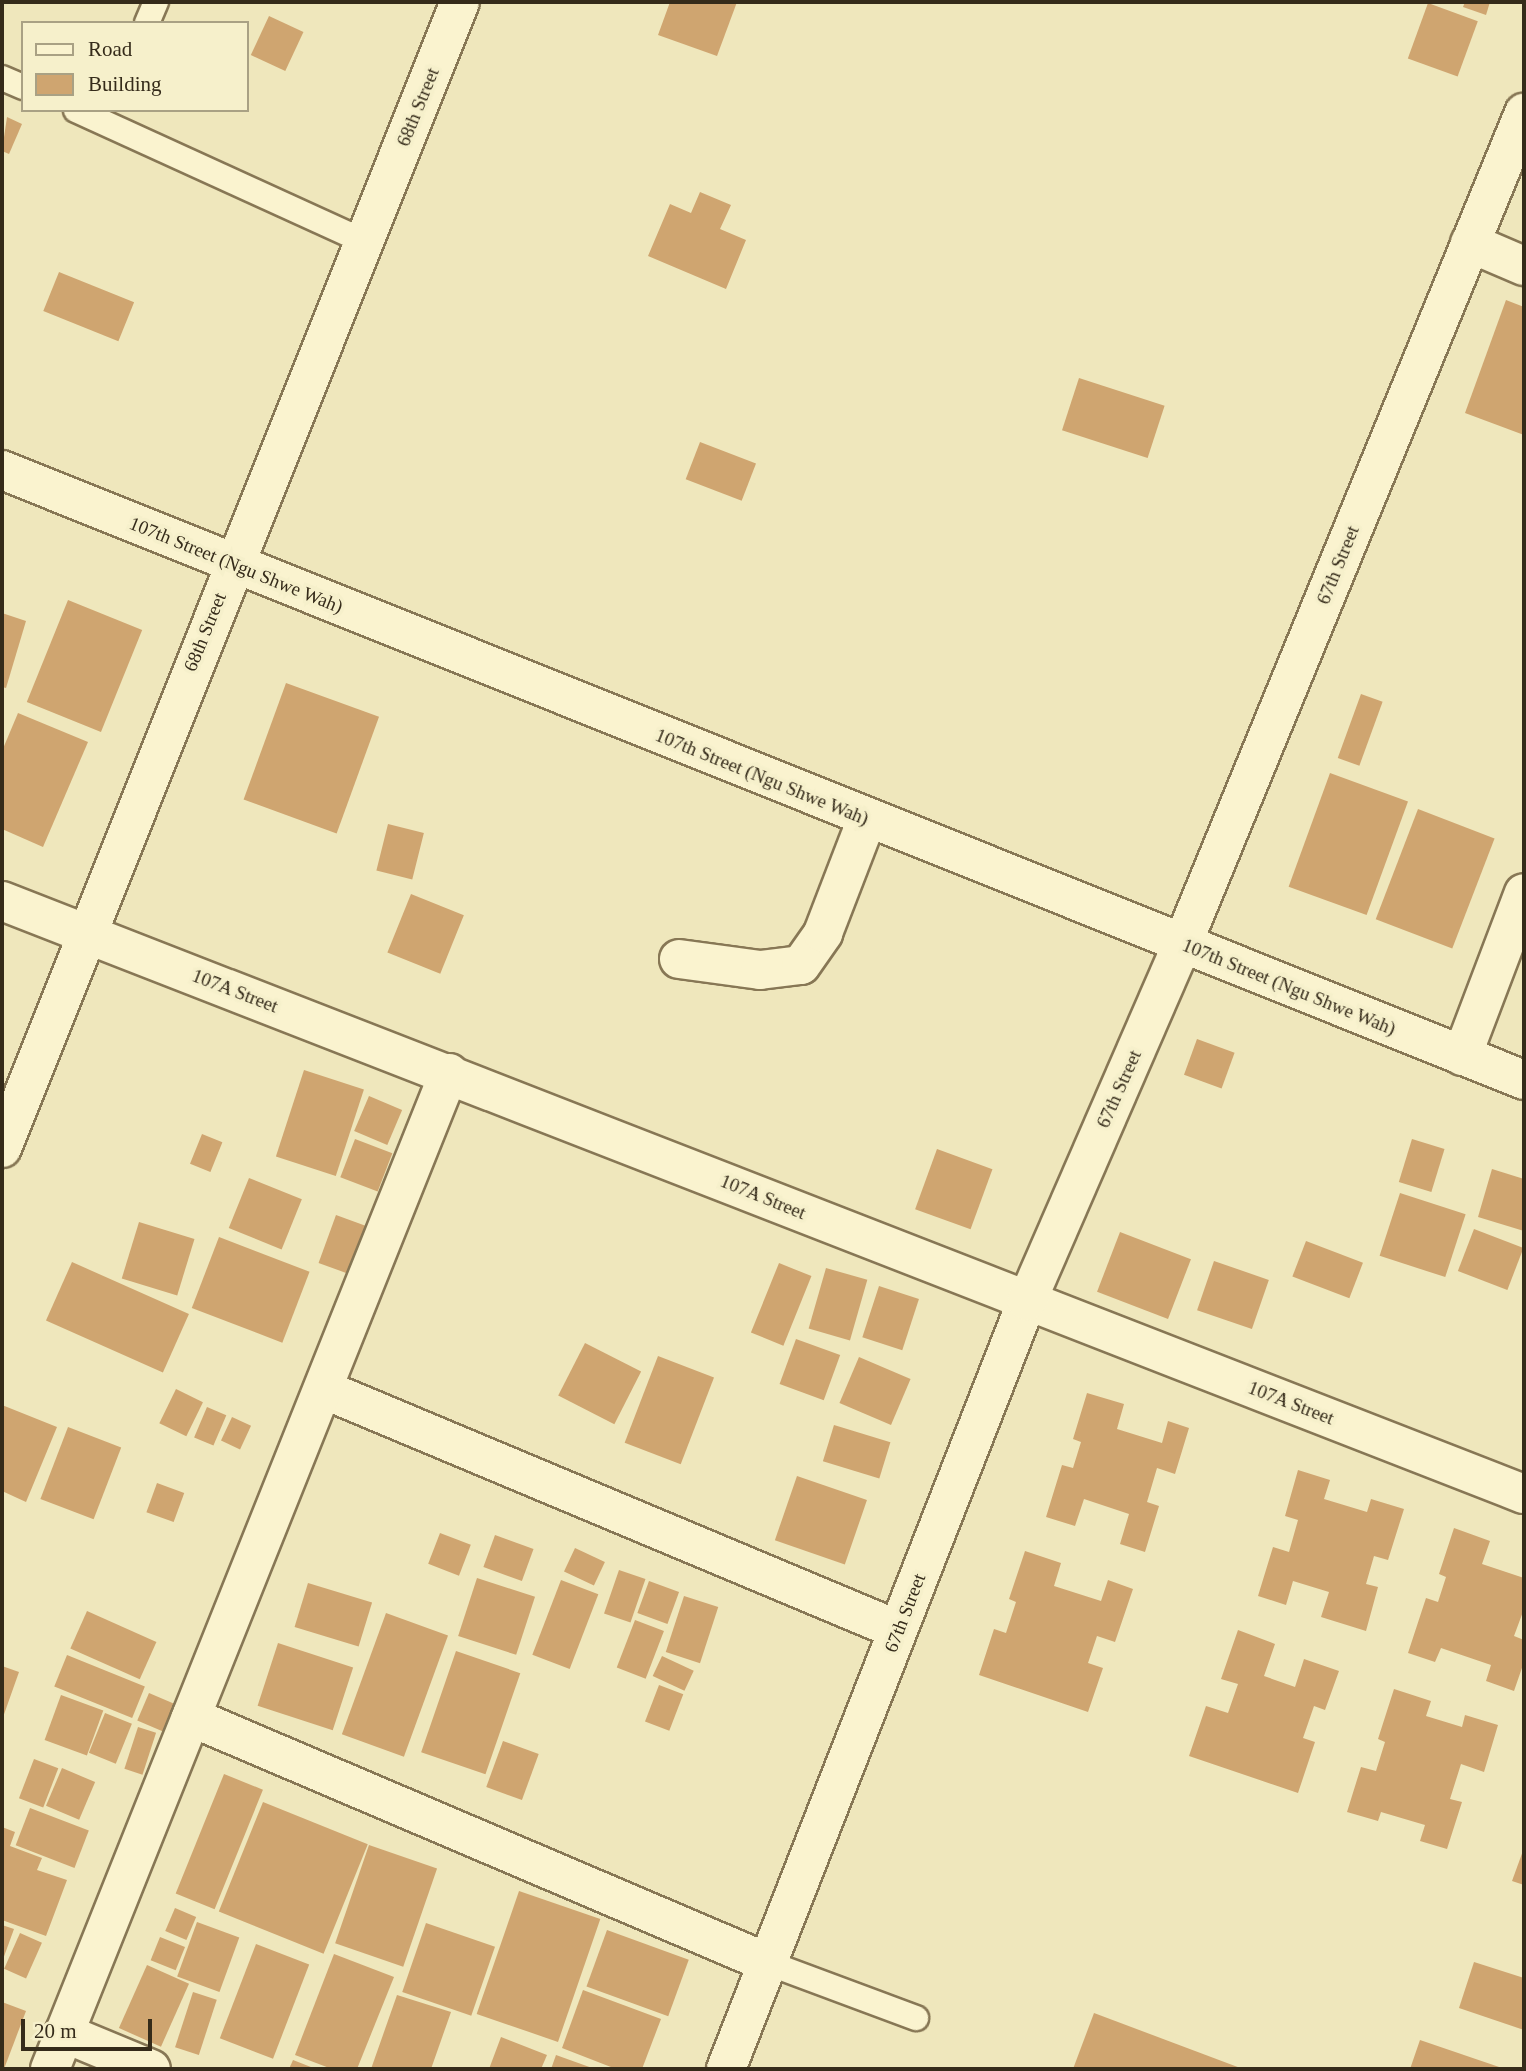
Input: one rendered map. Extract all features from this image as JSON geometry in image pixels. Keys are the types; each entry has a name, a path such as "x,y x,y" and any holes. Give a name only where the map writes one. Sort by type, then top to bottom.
{"street":[{"name":"68th Street","path":"2,1148 232,563 460,2"},
{"name":"67th Street","path":"726,2069 1027,1301 1182,945 1524,113"},
{"path":"1470,243 1524,265"},
{"name":"107th Street (Ngu Shwe Wah)","path":"2,470 867,819 1524,1080"},
{"path":"679,959 760,970 802,965 823,933 867,819"},
{"path":"1462,1056 1524,893"},
{"name":"107A Street","path":"2,901 1524,1494"},
{"path":"50,2069 449,1073"},
{"path":"323,1389 898,1630"},
{"path":"191,1717 768,1963"},
{"path":"64,2034 151,2069"}],"lane":[{"path":"148,21 156,2"},
{"path":"2,78 21,86"},
{"path":"86,112 105,116 363,241"},
{"path":"768,1963 916,2018"}],"building":[{"path":"670,2 737,2 717,56 658,35"},
{"path":"1465,2 1490,2 1486,15 1463,7"},
{"path":"1428,3 1478,21 1458,77 1408,58"},
{"path":"269,16 303,32 285,71 251,55"},
{"path":"7,117 22,124 9,154 2,151"},
{"path":"700,192 731,205 720,229 746,240 726,289 648,256 670,204 691,213"},
{"path":"59,272 134,302 118,341 43,311"},
{"path":"1506,300 1524,307 1524,435 1465,413"},
{"path":"1079,378 1165,406 1148,458 1062,430"},
{"path":"700,442 756,464 742,501 686,479"},
{"path":"68,600 142,630 101,732 27,702"},
{"path":"2,613 26,621 6,688 2,687"},
{"path":"286,683 379,717 337,833 244,800"},
{"path":"1361,694 1383,702 1359,766 1338,758"},
{"path":"18,713 88,742 43,847 2,829 2,751"},
{"path":"1330,773 1408,801 1367,915 1289,887"},
{"path":"1418,809 1495,838 1452,949 1376,919"},
{"path":"388,824 424,833 412,880 376,871"},
{"path":"411,894 464,915 440,974 387,952"},
{"path":"1197,1039 1235,1053 1222,1088 1184,1075"},
{"path":"304,1070 364,1089 336,1176 276,1157"},
{"path":"369,1096 402,1110 387,1145 354,1131"},
{"path":"202,1134 222,1142 210,1172 190,1164"},
{"path":"355,1139 392,1153 378,1192 340,1177"},
{"path":"1412,1139 1445,1149 1431,1192 1399,1182"},
{"path":"937,1149 992,1169 971,1229 915,1209"},
{"path":"1492,1169 1524,1179 1524,1231 1478,1217"},
{"path":"249,1178 302,1199 282,1249 229,1228"},
{"path":"1400,1193 1466,1214 1445,1277 1380,1256"},
{"path":"336,1215 369,1227 351,1275 319,1263"},
{"path":"139,1222 194,1239 177,1295 122,1278"},
{"path":"1474,1229 1523,1248 1507,1290 1458,1271"},
{"path":"1120,1232 1191,1259 1168,1319 1097,1292"},
{"path":"219,1237 310,1272 282,1343 192,1308"},
{"path":"1306,1241 1363,1263 1349,1298 1292,1276"},
{"path":"1214,1261 1269,1280 1252,1329 1197,1310"},
{"path":"72,1262 189,1314 163,1373 46,1320"},
{"path":"779,1263 811,1276 783,1346 751,1333"},
{"path":"826,1268 867,1280 850,1340 809,1329"},
{"path":"879,1286 919,1299 902,1350 862,1337"},
{"path":"796,1339 840,1355 824,1400 780,1384"},
{"path":"585,1343 641,1372 614,1424 558,1396"},
{"path":"658,1356 714,1378 681,1464 625,1443"},
{"path":"859,1357 911,1379 891,1425 839,1403"},
{"path":"176,1389 203,1402 186,1436 159,1423"},
{"path":"1087,1393 1124,1404 1117,1429 1162,1443 1168,1421 1189,1428 1175,1474 1157,1468 1147,1502 1159,1506 1145,1552 1120,1544 1129,1514 1084,1499 1075,1526 1046,1517 1062,1465 1073,1468 1081,1442 1073,1439"},
{"path":"2,1405 57,1427 26,1502 2,1491"},
{"path":"207,1407 226,1415 213,1446 194,1437"},
{"path":"232,1417 251,1426 240,1449 221,1441"},
{"path":"834,1425 890,1442 879,1479 823,1461"},
{"path":"68,1427 121,1447 94,1519 40,1499"},
{"path":"1298,1470 1330,1480 1324,1499 1367,1512 1371,1499 1404,1509 1388,1560 1374,1556 1366,1584 1378,1587 1366,1631 1321,1617 1329,1592 1293,1581 1286,1605 1258,1596 1273,1547 1289,1552 1298,1520 1285,1516"},
{"path":"797,1476 867,1500 845,1564 775,1540"},
{"path":"157,1483 184,1493 174,1522 146,1512"},
{"path":"1454,1528 1490,1541 1482,1564 1524,1578 1524,1609 1514,1636 1524,1640 1524,1662 1514,1691 1486,1681 1491,1665 1441,1648 1435,1662 1408,1653 1426,1598 1438,1602 1446,1577 1439,1574"},
{"path":"440,1533 471,1545 459,1576 428,1564"},
{"path":"495,1535 534,1549 522,1581 483,1567"},
{"path":"575,1548 605,1562 594,1586 564,1572"},
{"path":"1025,1551 1061,1563 1054,1586 1101,1601 1108,1580 1133,1589 1115,1642 1097,1636 1088,1663 1103,1668 1088,1712 979,1675 994,1629 1006,1633 1016,1602 1009,1599"},
{"path":"619,1570 645,1579 630,1623 604,1613"},
{"path":"477,1578 535,1597 516,1655 458,1636"},
{"path":"561,1580 598,1594 570,1669 532,1655"},
{"path":"649,1581 679,1592 667,1624 637,1613"},
{"path":"308,1583 372,1603 359,1647 295,1627"},
{"path":"684,1596 718,1607 700,1663 666,1652"},
{"path":"87,1611 156,1642 140,1679 70,1648"},
{"path":"386,1613 448,1636 404,1757 342,1734"},
{"path":"635,1620 664,1631 646,1679 617,1668"},
{"path":"1238,1630 1275,1644 1264,1676 1295,1687 1304,1659 1339,1671 1325,1710 1314,1706 1303,1738 1315,1742 1298,1793 1189,1756 1206,1706 1228,1713 1238,1684 1221,1679"},
{"path":"278,1643 353,1667 333,1730 258,1706"},
{"path":"456,1651 520,1673 485,1774 421,1752"},
{"path":"67,1655 145,1686 132,1718 54,1687"},
{"path":"662,1656 694,1671 684,1691 653,1676"},
{"path":"2,1666 19,1672 2,1720"},
{"path":"659,1685 683,1694 669,1731 645,1721"},
{"path":"1394,1689 1431,1701 1426,1716 1462,1727 1465,1715 1498,1725 1484,1772 1461,1764 1450,1799 1462,1802 1447,1849 1420,1841 1425,1825 1381,1812 1378,1821 1347,1812 1361,1767 1376,1771 1385,1742 1378,1739"},
{"path":"149,1693 175,1704 163,1732 137,1721"},
{"path":"61,1695 103,1710 87,1755 45,1740"},
{"path":"105,1713 132,1724 116,1764 89,1753"},
{"path":"138,1727 156,1733 142,1775 124,1769"},
{"path":"503,1741 539,1754 522,1800 486,1787"},
{"path":"34,1759 58,1768 43,1808 19,1798"},
{"path":"62,1768 95,1782 79,1820 46,1806"},
{"path":"224,1774 263,1790 215,1909 176,1894"},
{"path":"263,1802 368,1844 324,1954 219,1911"},
{"path":"30,1808 89,1831 74,1868 16,1845"},
{"path":"2,1827 15,1832 10,1846 42,1858 37,1870 67,1880 46,1936 2,1920"},
{"path":"369,1845 437,1868 403,1967 335,1943"},
{"path":"1524,1848 1524,1885 1512,1881"},
{"path":"519,1891 600,1919 558,2042 477,2014"},
{"path":"175,1908 196,1917 186,1940 165,1931"},
{"path":"197,1922 239,1937 219,1992 177,1977"},
{"path":"426,1923 495,1947 471,2016 402,1992"},
{"path":"2,1925 14,1929 2,1962"},
{"path":"607,1930 689,1960 668,2016 586,1986"},
{"path":"20,1933 42,1943 26,1978 4,1969"},
{"path":"160,1937 185,1947 176,1970 151,1960"},
{"path":"256,1944 309,1964 273,2059 220,2038"},
{"path":"334,1954 394,1977 357,2069 332,2069 295,2055"},
{"path":"1474,1962 1524,1978 1524,2030 1459,2008"},
{"path":"147,1965 189,1984 161,2047 119,2028"},
{"path":"583,1990 661,2019 642,2069 616,2069 562,2048"},
{"path":"193,1992 217,2000 199,2055 175,2047"},
{"path":"397,1995 451,2012 431,2069 371,2069"},
{"path":"2,2002 26,2011 4,2069 2,2069"},
{"path":"1094,2013 1243,2069 1073,2069"},
{"path":"501,2037 547,2055 541,2069 489,2069"},
{"path":"1420,2040 1505,2069 1410,2069"},
{"path":"556,2055 595,2069 551,2069"},
{"path":"293,2060 316,2069 289,2069"}]}
